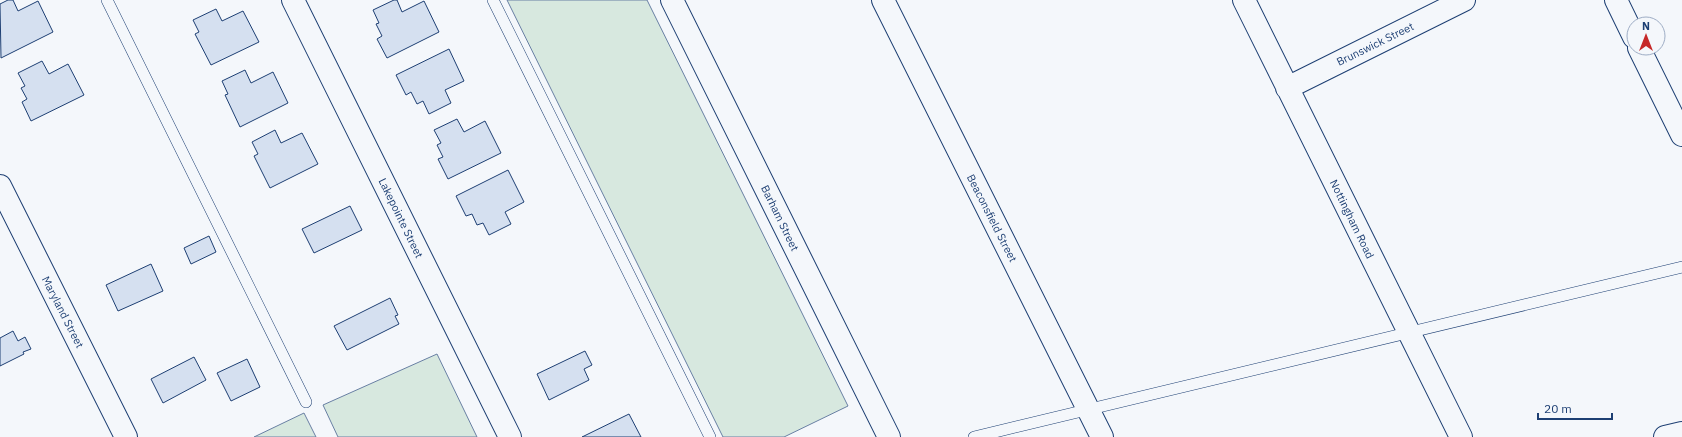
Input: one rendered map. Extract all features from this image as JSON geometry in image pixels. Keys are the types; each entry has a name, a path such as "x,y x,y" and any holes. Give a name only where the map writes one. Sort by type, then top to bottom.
{"street":[{"name":"Lakepointe Street","path":"293,0 510,437"},
{"name":"Barham Street","path":"672,0 889,437"},
{"name":"Beaconsfield Street","path":"882,0 1102,437"},
{"name":"Nottingham Road","path":"1244,0 1461,437"},
{"name":"Brunswick Street","path":"1287,88 1464,0"},
{"path":"1616,0 1626,21"},
{"path":"1643,56 1682,134"},
{"name":"Maryland Street","path":"0,186 126,437"},
{"path":"1665,437 1682,433"}],"lane":[{"path":"107,0 306,402"},
{"path":"493,0 710,437"},
{"path":"974,437 1682,267"}],"shaded area":[{"path":"507,0 647,0 848,406 784,437 723,437"},
{"path":"437,354 477,437 338,437 323,405"},
{"path":"304,413 316,437 254,437"}],"building":[{"path":"8,0 13,0 18,11 38,1 53,32 1,58 0,4"},
{"path":"397,0 402,12 424,1 439,32 387,58 377,39 382,36 376,24 379,23 373,10"},
{"path":"216,9 222,21 243,11 259,42 211,65 195,34 199,32 193,20"},
{"path":"449,49 464,81 445,90 451,103 429,114 423,101 417,104 411,92 406,95 396,75"},
{"path":"42,61 49,74 68,64 84,95 31,121 22,102 27,99 21,88 25,86 18,73"},
{"path":"245,70 251,83 273,72 288,103 240,127 225,95 228,94 222,81"},
{"path":"457,119 464,132 485,121 501,153 448,179 438,159 443,157 437,145 441,143 434,130"},
{"path":"275,130 281,143 302,133 318,164 270,188 254,156 258,154 252,142"},
{"path":"508,170 524,202 505,212 511,224 489,235 483,223 477,225 472,214 466,216 456,196"},
{"path":"350,206 362,230 314,253 302,229"},
{"path":"209,236 216,252 191,264 184,248"},
{"path":"151,264 163,291 118,311 106,285"},
{"path":"390,298 398,315 395,316 399,324 347,350 334,326"},
{"path":"13,331 18,341 25,337 31,349 23,352 24,354 0,366 0,338"},
{"path":"585,351 592,365 584,369 589,380 549,400 537,374"},
{"path":"194,357 206,380 163,403 151,379"},
{"path":"247,359 260,387 231,401 217,373"},
{"path":"629,414 641,437 582,437"}]}
